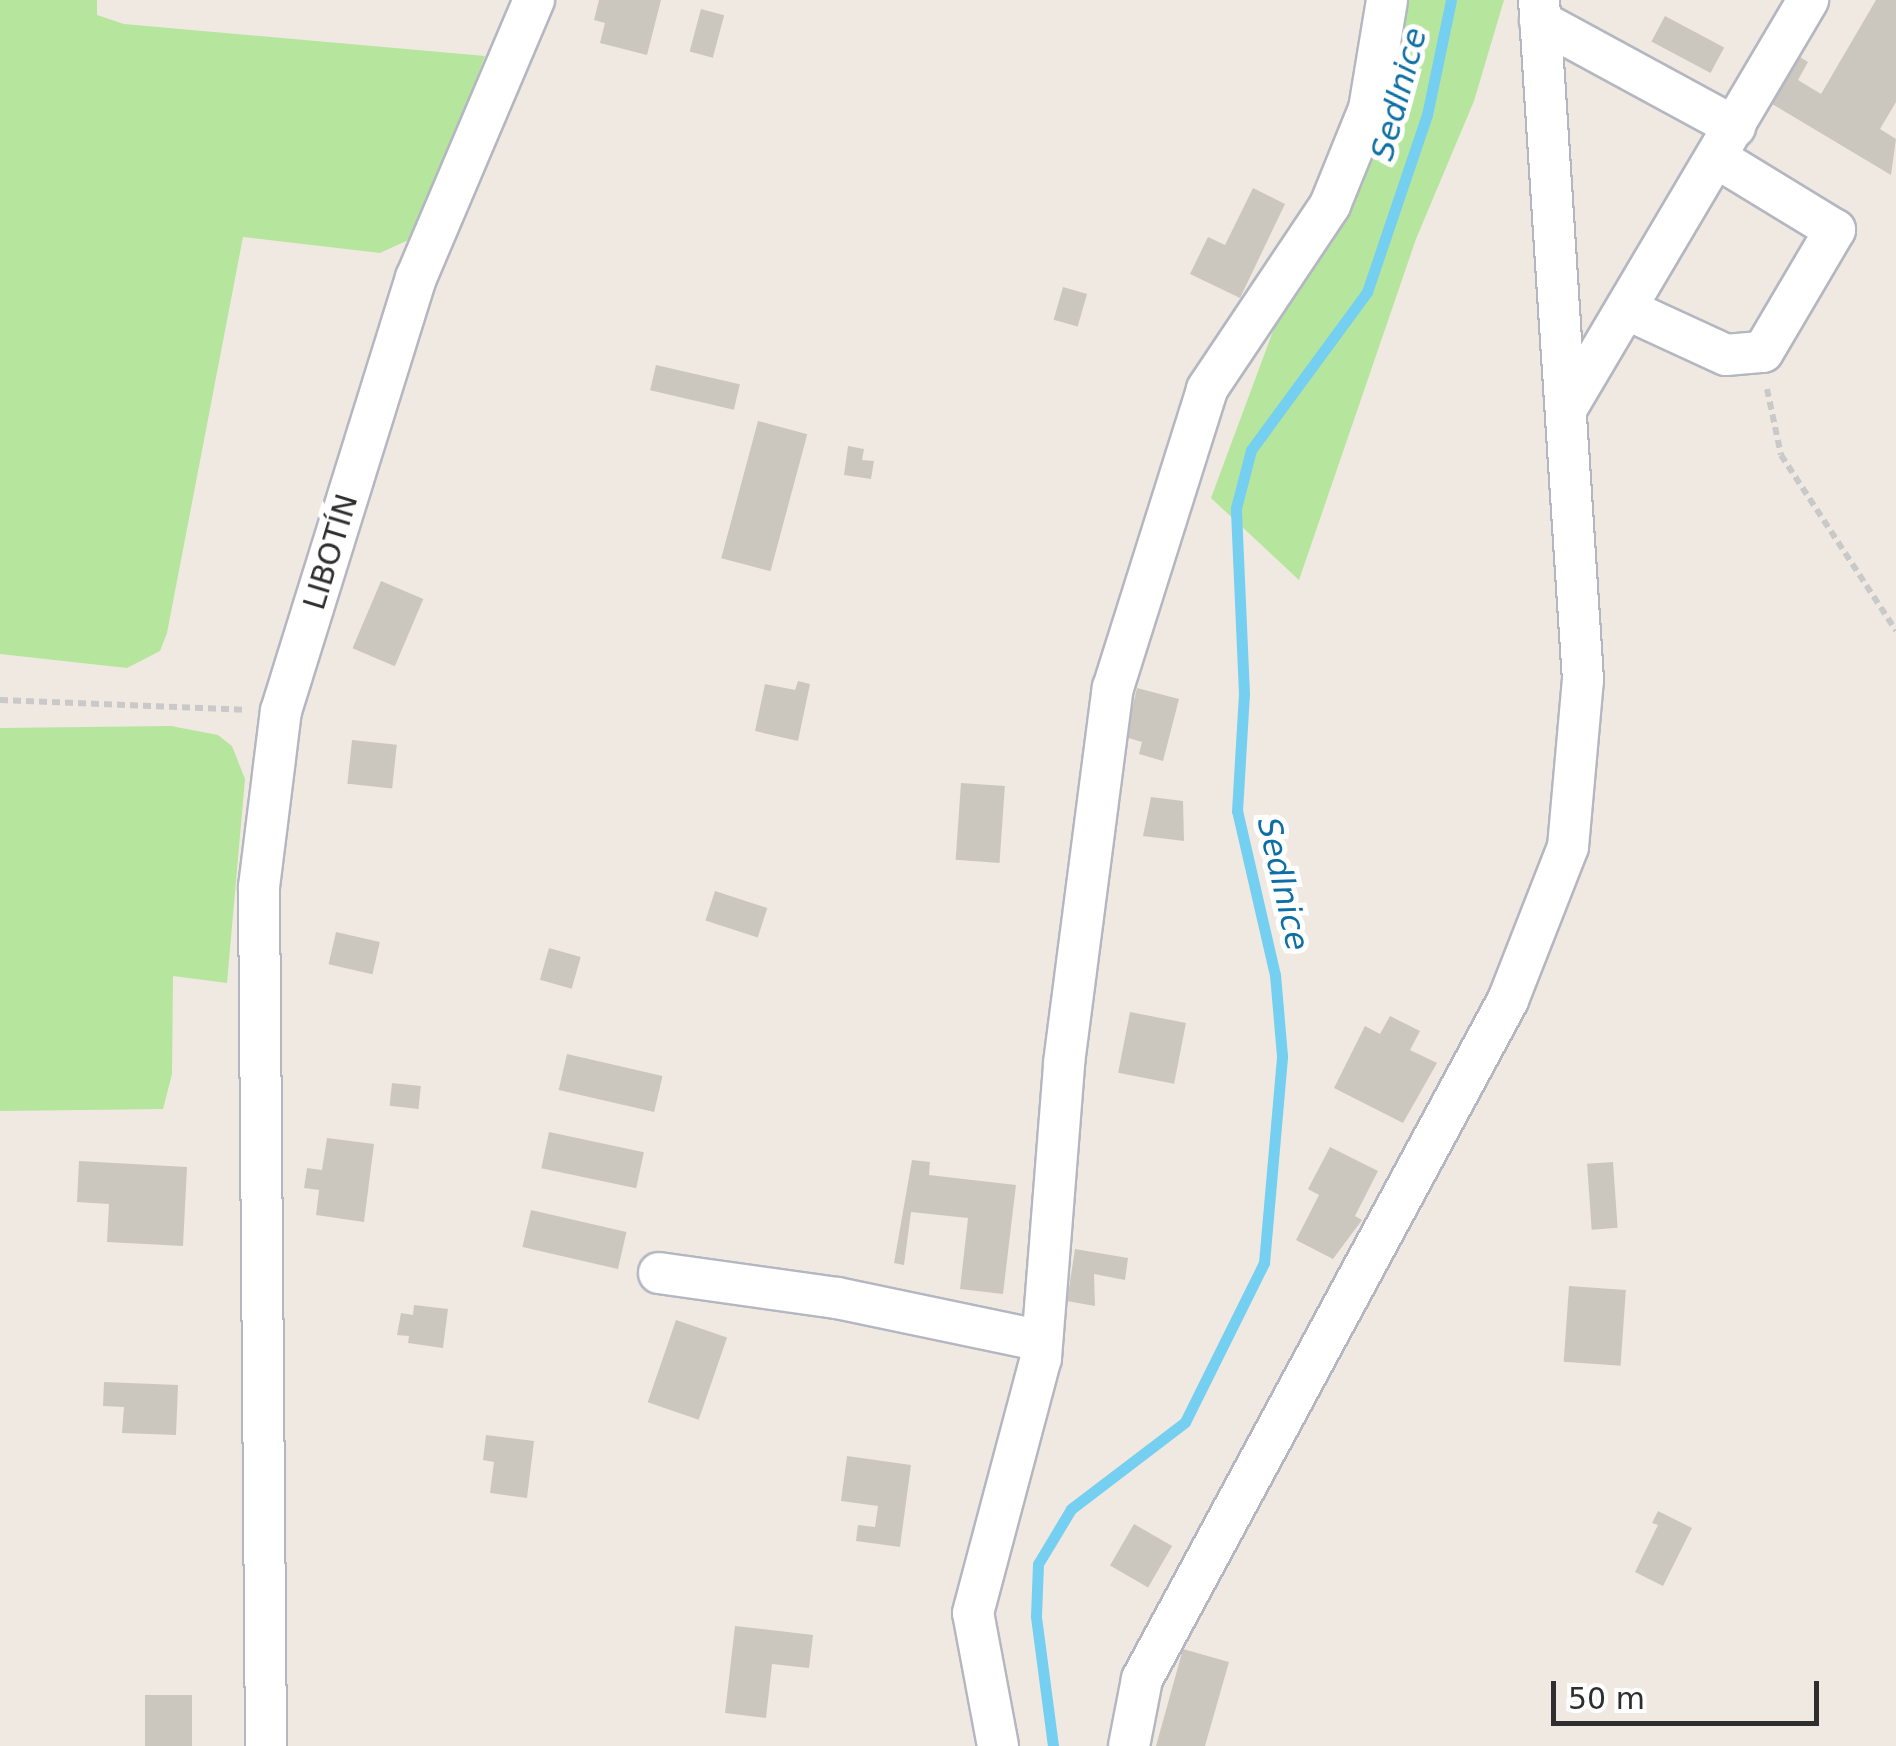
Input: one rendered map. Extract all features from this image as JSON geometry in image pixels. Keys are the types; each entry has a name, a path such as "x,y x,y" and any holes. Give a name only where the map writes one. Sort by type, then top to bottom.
{"street":[{"name":"LIBOTÍN","path":"266,1746 257,1132 259,887 281,712 416,278 534,0"},
{"path":"998,1746 973,1613 1042,1341 1064,1063 1113,688 1207,389 1330,206 1369,109 1387,0"},
{"path":"1568,406 1808,0"},
{"path":"1540,11 1726,143 1835,230 1763,352 1726,355 1626,309"},
{"path":"1129,1746 1148,1667 1535,942 1568,846 1583,680 1540,11"},
{"path":"658,1272 837,1298 1042,1341"}],"path":[{"path":"1763,352 1782,455 1896,630"},
{"path":"0,700 281,712"}],"green space":[{"path":"0,0 97,0 97,15 124,24 485,56 417,236 380,253 243,237 167,633 160,651 127,668 0,654"},
{"path":"1372,0 1504,0 1474,101 1416,239 1299,580 1211,498 1351,121"},
{"path":"171,726 218,735 232,746 245,779 227,983 173,976 172,1074 163,1109 0,1111 0,728"}],"building":[{"path":"599,0 661,0 647,55 600,43 605,23 594,20"},
{"path":"1876,0 1896,0 1896,102 1880,129 1896,139 1891,175 1772,104 1800,57 1808,62 1798,80 1821,94"},
{"path":"701,9 724,15 713,58 690,52"},
{"path":"1665,16 1724,47 1711,73 1651,42"},
{"path":"1253,188 1285,204 1240,298 1190,274 1208,237 1225,245"},
{"path":"1063,287 1087,294 1078,327 1054,320"},
{"path":"656,365 740,384 734,410 650,390"},
{"path":"758,421 807,434 771,571 721,558"},
{"path":"848,446 864,449 862,460 874,461 871,479 844,475"},
{"path":"381,581 423,599 395,666 352,648"},
{"path":"798,681 810,684 798,741 755,731 765,684 795,690"},
{"path":"1137,688 1179,699 1163,761 1139,754 1142,742 1125,737"},
{"path":"352,740 397,745 392,788 347,784"},
{"path":"961,783 1005,786 1000,863 956,860"},
{"path":"1151,797 1183,801 1184,841 1143,836"},
{"path":"715,891 767,908 758,937 705,920"},
{"path":"336,932 380,942 372,974 329,964"},
{"path":"549,948 581,957 572,989 540,980"},
{"path":"1130,1012 1186,1023 1174,1084 1118,1073"},
{"path":"1390,1016 1420,1031 1410,1050 1437,1063 1403,1123 1334,1088 1365,1026 1380,1034"},
{"path":"567,1054 662,1076 654,1112 559,1090"},
{"path":"392,1083 421,1086 418,1109 390,1106"},
{"path":"549,1132 644,1152 636,1188 541,1168"},
{"path":"327,1138 374,1144 364,1222 316,1215 319,1190 304,1188 307,1168 322,1170"},
{"path":"1330,1147 1378,1171 1355,1216 1362,1220 1333,1259 1296,1240 1319,1195 1308,1189"},
{"path":"912,1160 930,1162 929,1175 1016,1185 1003,1294 960,1289 968,1218 911,1212 904,1265 894,1263"},
{"path":"79,1161 187,1167 183,1246 107,1242 109,1204 77,1202"},
{"path":"1613,1162 1618,1228 1592,1230 1587,1164"},
{"path":"531,1210 626,1232 618,1269 522,1247"},
{"path":"1075,1249 1128,1258 1125,1280 1094,1274 1095,1306 1067,1301"},
{"path":"1569,1286 1626,1290 1621,1366 1564,1362"},
{"path":"414,1305 448,1309 443,1348 408,1343 409,1336 397,1335 401,1313 413,1315"},
{"path":"676,1320 727,1338 699,1420 648,1402"},
{"path":"104,1382 178,1385 176,1435 122,1433 124,1407 103,1406"},
{"path":"486,1435 534,1441 527,1498 490,1493 494,1462 483,1460"},
{"path":"847,1456 911,1465 900,1547 856,1541 858,1525 875,1527 878,1506 841,1501"},
{"path":"1658,1511 1692,1528 1663,1586 1635,1572 1658,1525 1652,1523"},
{"path":"1134,1524 1172,1546 1148,1588 1110,1566"},
{"path":"735,1626 813,1635 809,1668 772,1664 766,1718 725,1713"},
{"path":"1183,1649 1229,1662 1205,1746 1156,1746"},
{"path":"145,1695 192,1695 192,1746 145,1746"}],"waterway":[{"name":"Sedlnice","path":"1053,1746 1036,1616 1038,1564 1071,1509 1185,1422 1264,1263 1282,1056 1275,975 1237,811 1244,694 1236,508 1251,450 1367,292 1427,115 1451,0"}]}
